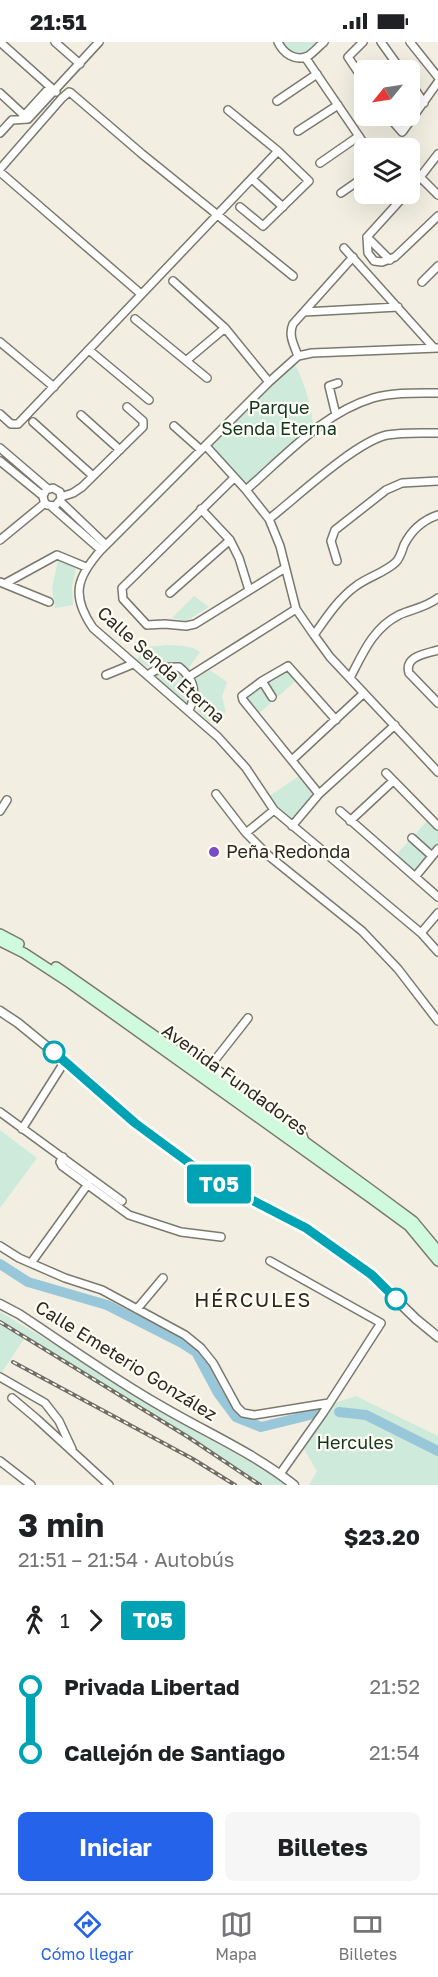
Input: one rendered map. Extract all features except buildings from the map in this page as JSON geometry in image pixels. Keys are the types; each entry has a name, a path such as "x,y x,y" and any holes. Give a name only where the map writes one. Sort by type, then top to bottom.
{"main road":[{"name":"Avenida Fundadores","path":"0,934 7,936 74,978 305,1142 413,1221 438,1251"},
{"name":"Avenida Fundadores","path":"0,941 24,953 70,983 371,1198 409,1226 438,1261"}],"street":[{"path":"0,42 62,98"},
{"path":"55,42 80,64"},
{"path":"0,133 10,121 24,118 80,64 99,42"},
{"path":"278,42 289,55 305,57 324,42"},
{"path":"354,66 348,57 363,42"},
{"path":"381,42 394,60"},
{"path":"410,42 438,77"},
{"path":"305,57 359,136 320,163"},
{"path":"277,101 317,74"},
{"path":"420,108 438,82"},
{"path":"141,294 0,171 69,92 292,276"},
{"path":"0,93 24,118"},
{"path":"420,97 424,103"},
{"path":"298,131 338,105"},
{"path":"228,110 278,151 309,181 263,226 240,207"},
{"path":"397,126 402,132 407,126"},
{"path":"0,414 11,424 18,424 278,151"},
{"path":"438,154 420,177 438,195"},
{"path":"252,179 283,207"},
{"path":"340,193 354,184"},
{"path":"397,204 367,237 368,253 374,261 390,260 438,216"},
{"path":"367,237 390,260"},
{"path":"344,248 436,348"},
{"path":"368,253 355,260 293,324 291,336 298,356 321,352 436,348"},
{"path":"364,270 374,261"},
{"path":"422,282 438,266"},
{"path":"173,281 225,328 270,382"},
{"path":"304,312 398,308"},
{"path":"135,319 207,378"},
{"path":"187,360 225,328"},
{"path":"0,342 54,387"},
{"path":"89,350 149,400"},
{"name":"Calle Senda Eterna","path":"298,356 86,567 80,582 79,599 84,615 93,628 218,737 246,768 274,810 421,933 438,952"},
{"path":"336,415 329,386 338,383"},
{"path":"246,490 336,415 373,398 396,394 438,393"},
{"path":"0,540 47,502 73,493 145,424 127,406"},
{"path":"81,415 120,450"},
{"path":"33,422 93,476"},
{"path":"174,426 204,448 246,490 269,519 280,546 296,609 330,657 438,772"},
{"path":"269,519 342,460 369,442 384,435 398,433 438,433"},
{"path":"0,448 48,489 56,489 61,499 104,548"},
{"path":"0,461 70,523 104,548"},
{"path":"234,478 122,588 123,599 147,625 189,626 285,568"},
{"path":"337,561 331,541 335,530 386,490 402,483 438,482"},
{"path":"47,502 48,489"},
{"path":"201,508 230,540 239,558 249,590"},
{"path":"314,635 331,611 352,589 393,564 399,558 407,538 415,529 438,515"},
{"path":"70,523 76,516"},
{"path":"170,593 230,540"},
{"path":"3,582 57,555 86,567"},
{"path":"3,582 49,602"},
{"path":"350,678 370,638 383,626 398,615 428,606 438,598"},
{"path":"190,676 296,609"},
{"path":"438,650 418,656 410,661 407,667 409,673 438,703"},
{"path":"106,675 133,664"},
{"path":"319,794 242,698 244,693 288,666 336,720"},
{"path":"148,675 165,667 179,667 190,676 194,690 189,710"},
{"path":"262,681 272,697"},
{"path":"292,760 364,693"},
{"path":"292,826 319,794 395,725"},
{"path":"386,773 438,826"},
{"path":"350,821 393,781"},
{"path":"216,794 246,833 269,856 362,931 398,969 438,1021"},
{"path":"0,811 7,800"},
{"path":"246,833 274,810"},
{"path":"340,811 438,897"},
{"path":"412,838 432,856"},
{"path":"415,877 438,849"},
{"path":"421,933 438,913"},
{"path":"0,1011 18,1023 135,1123 211,1179 306,1228 372,1275 416,1319 438,1337"},
{"path":"248,1018 211,1065 261,1105 286,1119 302,1132 305,1142"},
{"path":"22,1129 65,1062"},
{"path":"208,1072 220,1074 232,1081"},
{"path":"0,1112 122,1200"},
{"path":"63,1157 60,1162 62,1166 129,1215 181,1232 221,1237"},
{"path":"31,1263 88,1184"},
{"path":"0,1246 72,1281 102,1290 186,1335 201,1348 213,1364 237,1407 243,1413 254,1416 329,1403"},
{"path":"270,1261 381,1323 280,1474"},
{"path":"137,1309 163,1278"},
{"name":"Calle Emeterio González","path":"0,1304 20,1314 159,1406 280,1474 294,1485"},
{"path":"0,1377 45,1403 59,1421 74,1454"},
{"path":"12,1398 109,1485"},
{"path":"0,1461 31,1485"}],"green space":[{"path":"281,42 317,42 303,54 296,54 284,48"},
{"name":"Parque Senda Eterna","path":"293,361 307,395 314,431 246,490 206,446"},
{"path":"58,560 76,568 72,587 73,605 55,608 52,588"},
{"path":"194,596 209,607 186,621 172,618"},
{"path":"167,645 189,647 200,652 188,669 168,662 147,667 137,660 144,647"},
{"path":"284,666 298,679 256,716 242,696"},
{"path":"179,667 194,690 189,710 148,675"},
{"path":"210,670 227,682 222,697 226,712 209,722 197,710 199,693 195,679"},
{"path":"302,774 319,794 292,826 265,799"},
{"path":"429,819 438,828 438,847 416,874 395,856"},
{"path":"0,1130 37,1158 0,1208"},
{"path":"0,1312 113,1379 174,1419 264,1469 285,1485 259,1485 236,1468 26,1336 0,1375"},
{"name":"Hercules","path":"356,1396 438,1436 438,1485 309,1485 317,1471 302,1446 331,1404"}],"waterway":[{"path":"0,1264 28,1282 107,1305 196,1352 218,1393 236,1417 261,1427 318,1413"},
{"path":"339,1412 366,1415 438,1451"}],"railway":[{"path":"0,1322 188,1437 260,1485"},
{"path":"13,1362 193,1459 235,1485"}],"bus line":[{"name":"T05","path":"54,1052 135,1123 211,1179 306,1228 372,1275 396,1299"}],"place":[{"name":"Peña Redonda","path":"214,852"}],"district":[{"name":"HÉRCULES","path":"253,1300"}]}
